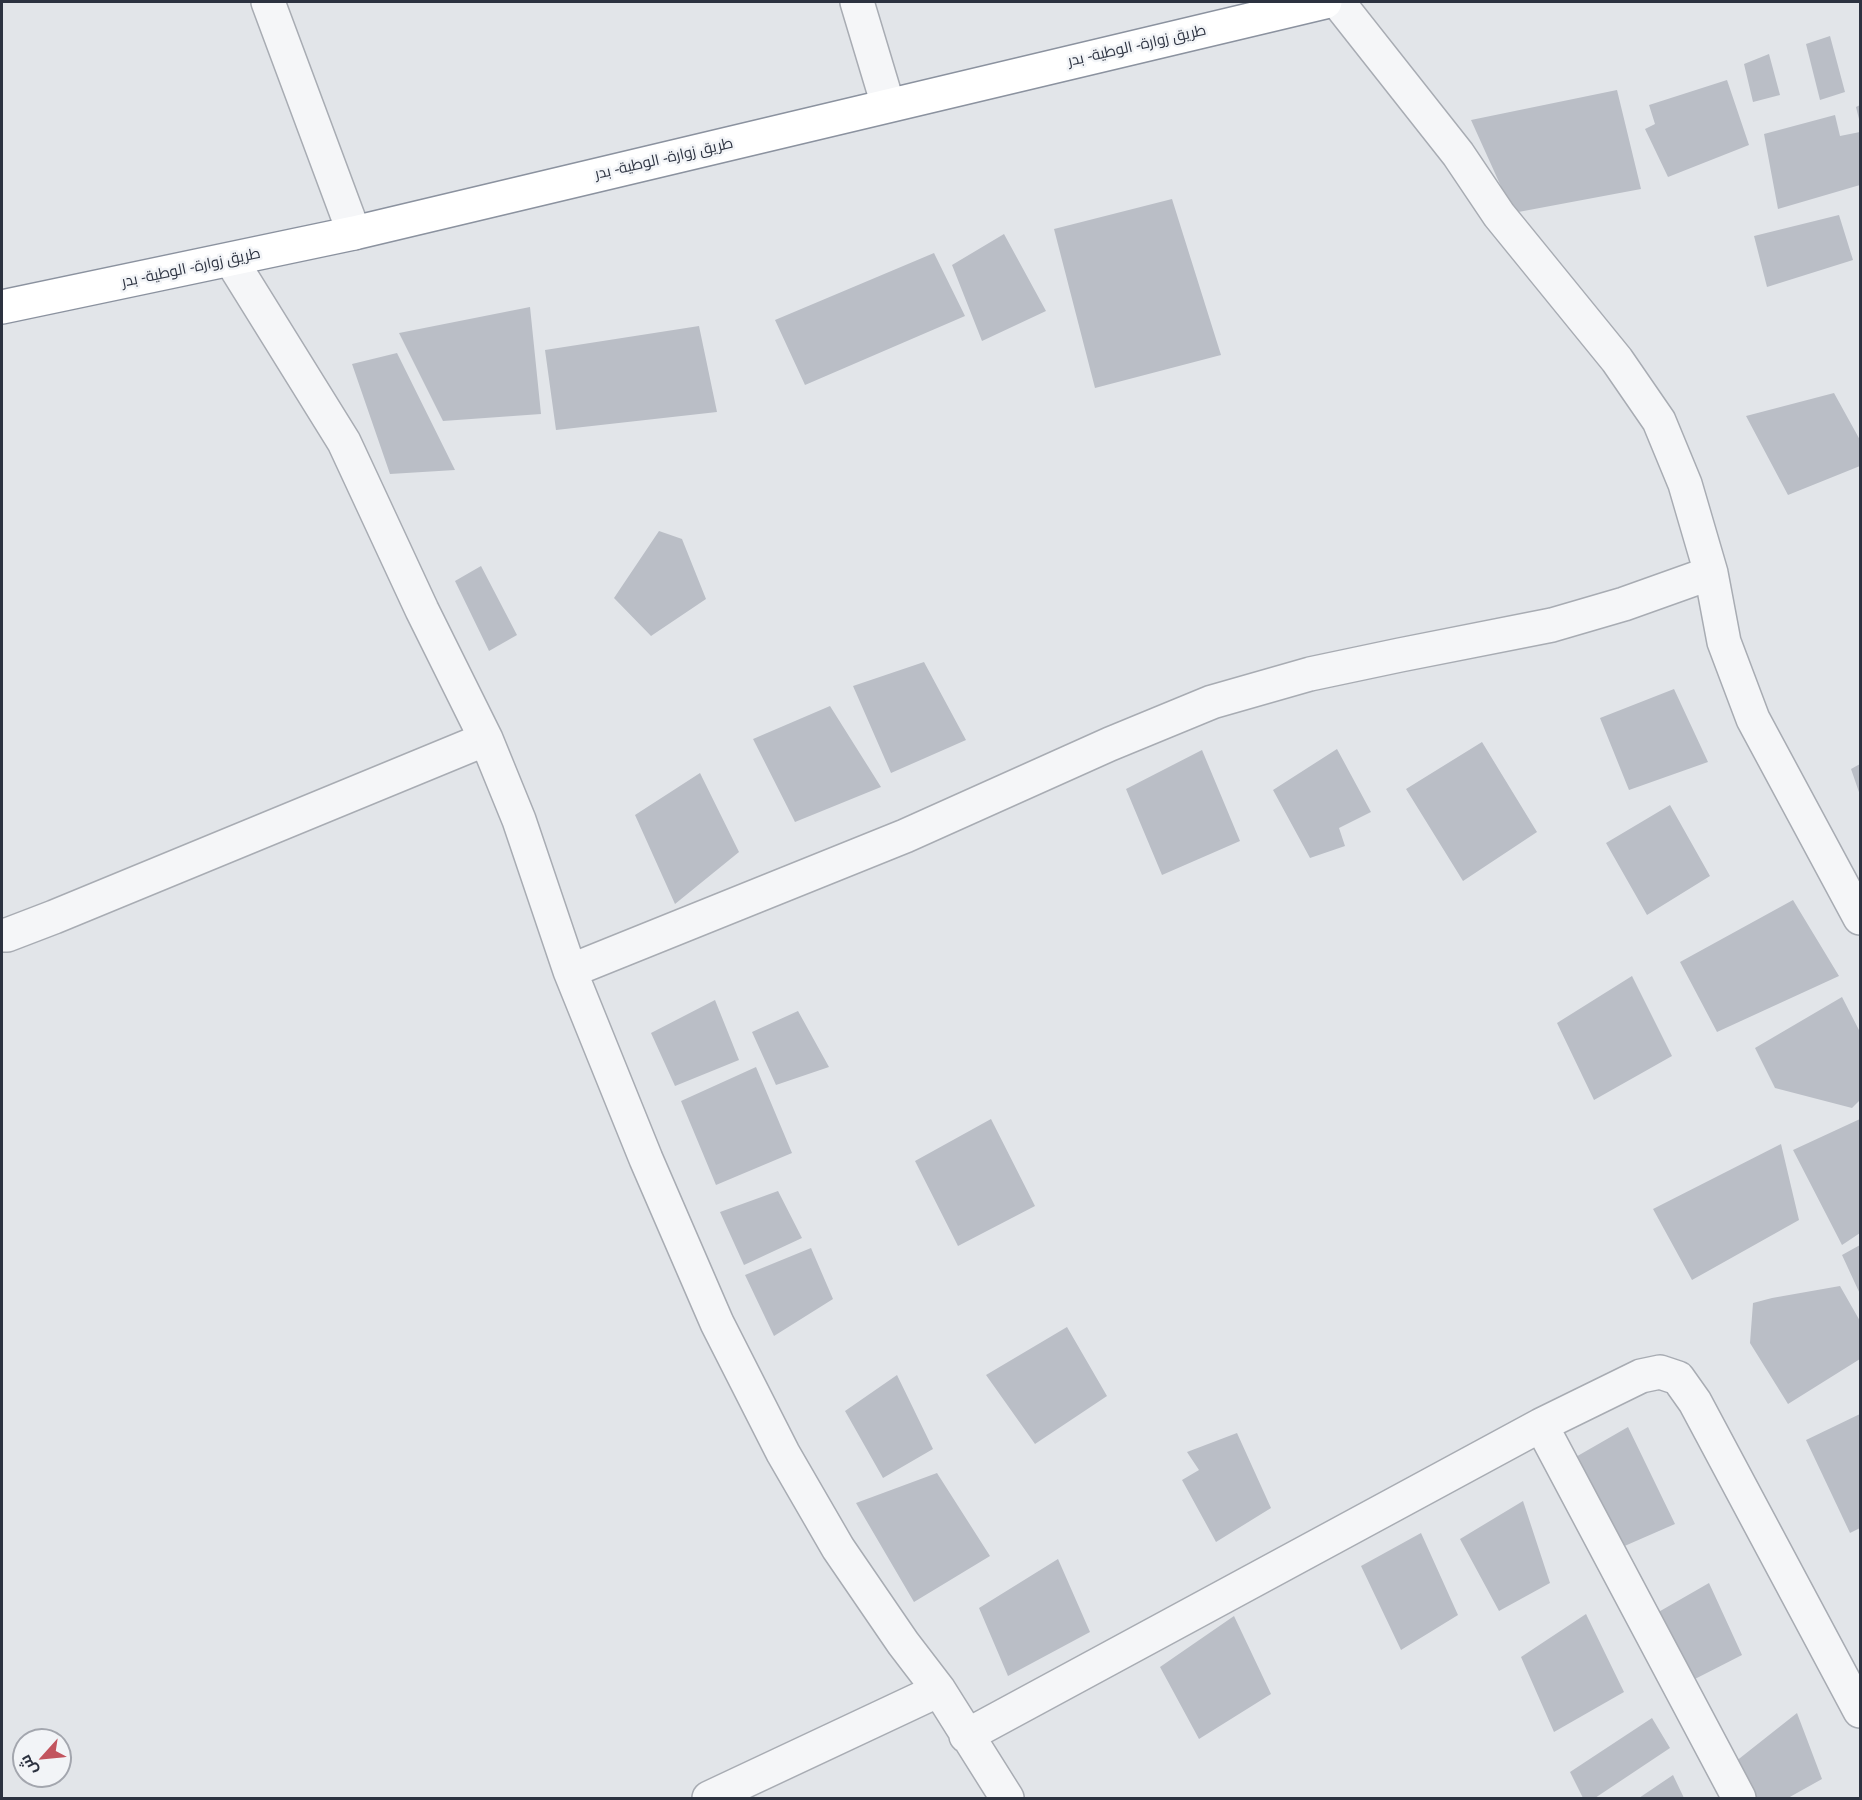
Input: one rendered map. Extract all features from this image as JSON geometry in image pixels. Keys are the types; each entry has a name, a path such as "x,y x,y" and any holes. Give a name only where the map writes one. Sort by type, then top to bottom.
{"highway":[{"name":"طريق زوارة- الوطية- بدر","path":"2,307 354,233 1325,2"}],"street":[{"path":"268,2 354,233"},
{"path":"857,2 888,105"},
{"path":"1338,2 1458,154 1499,215 1617,360 1659,421 1685,484 1711,573 1724,642 1753,719 1860,918"},
{"path":"231,260 344,442 422,610 486,740 519,820 570,971 646,1159 717,1323 783,1453 838,1548 903,1643 939,1689 966,1736 1007,1798"},
{"path":"570,971 905,836 1110,744 1212,702 1310,674 1552,626 1624,604 1711,573"},
{"path":"2,935 8,935 54,917 486,740"},
{"path":"966,1736 1541,1425 1641,1376 1660,1372 1678,1378 1695,1402 1860,1711"},
{"path":"1541,1425 1739,1798"},
{"path":"709,1798 939,1689"}],"building":[{"path":"1830,36 1845,92 1820,100 1806,44"},
{"path":"1769,54 1780,95 1753,102 1744,64"},
{"path":"1727,80 1749,145 1668,177 1645,129 1655,124 1649,105"},
{"path":"1617,90 1641,189 1513,213 1471,120"},
{"path":"1860,105 1860,123 1856,107"},
{"path":"1835,115 1840,136 1860,132 1860,185 1778,209 1764,134"},
{"path":"1172,199 1221,355 1095,388 1054,229"},
{"path":"1839,215 1853,260 1767,287 1754,236"},
{"path":"1004,234 1046,311 982,341 952,265"},
{"path":"934,253 965,316 805,385 775,320"},
{"path":"530,307 541,414 443,421 399,333"},
{"path":"699,326 717,412 556,430 545,350"},
{"path":"397,353 455,470 390,474 352,364"},
{"path":"1834,393 1860,440 1860,466 1788,495 1746,416"},
{"path":"659,531 682,539 706,599 651,636 614,598"},
{"path":"481,566 517,635 489,651 455,581"},
{"path":"924,662 966,740 891,773 853,686"},
{"path":"1674,689 1708,762 1629,790 1600,718"},
{"path":"830,706 881,787 795,822 753,739"},
{"path":"1482,742 1537,832 1463,881 1406,789"},
{"path":"1337,749 1371,812 1339,828 1345,846 1310,858 1273,790"},
{"path":"1202,750 1240,841 1162,875 1126,789"},
{"path":"1860,764 1860,795 1851,769"},
{"path":"700,773 739,852 675,904 635,815"},
{"path":"1670,805 1710,876 1647,915 1606,843"},
{"path":"1793,900 1839,976 1717,1032 1680,962"},
{"path":"1632,976 1672,1056 1594,1100 1557,1023"},
{"path":"1842,997 1860,1032 1860,1100 1852,1108 1775,1088 1755,1048"},
{"path":"715,1000 739,1060 675,1086 651,1033"},
{"path":"798,1011 829,1067 776,1085 752,1032"},
{"path":"756,1067 792,1153 716,1185 681,1101"},
{"path":"991,1119 1035,1206 958,1246 915,1161"},
{"path":"1860,1119 1860,1233 1842,1245 1793,1150"},
{"path":"1781,1144 1799,1220 1692,1280 1653,1209"},
{"path":"778,1191 802,1238 744,1265 720,1212"},
{"path":"1860,1245 1860,1294 1842,1255"},
{"path":"811,1248 833,1299 774,1336 745,1275"},
{"path":"1840,1286 1860,1321 1860,1359 1788,1404 1750,1343 1753,1303"},
{"path":"1067,1327 1107,1396 1035,1444 986,1375"},
{"path":"897,1375 933,1449 883,1478 845,1411"},
{"path":"1860,1414 1860,1528 1850,1533 1806,1440"},
{"path":"1628,1427 1675,1524 1620,1548 1574,1458"},
{"path":"1237,1433 1271,1508 1216,1542 1182,1480 1199,1470 1187,1452"},
{"path":"937,1473 990,1556 914,1602 856,1503"},
{"path":"1523,1501 1550,1583 1499,1611 1460,1539"},
{"path":"1421,1533 1458,1615 1401,1650 1361,1566"},
{"path":"1058,1559 1090,1632 1008,1676 979,1608"},
{"path":"1709,1583 1742,1655 1691,1681 1655,1614"},
{"path":"1586,1614 1624,1692 1554,1732 1521,1657"},
{"path":"1234,1616 1271,1694 1199,1739 1160,1667"},
{"path":"1797,1713 1822,1779 1788,1798 1754,1798 1735,1762"},
{"path":"1652,1718 1670,1748 1595,1798 1583,1798 1570,1772"},
{"path":"1673,1775 1684,1798 1639,1798"}]}
